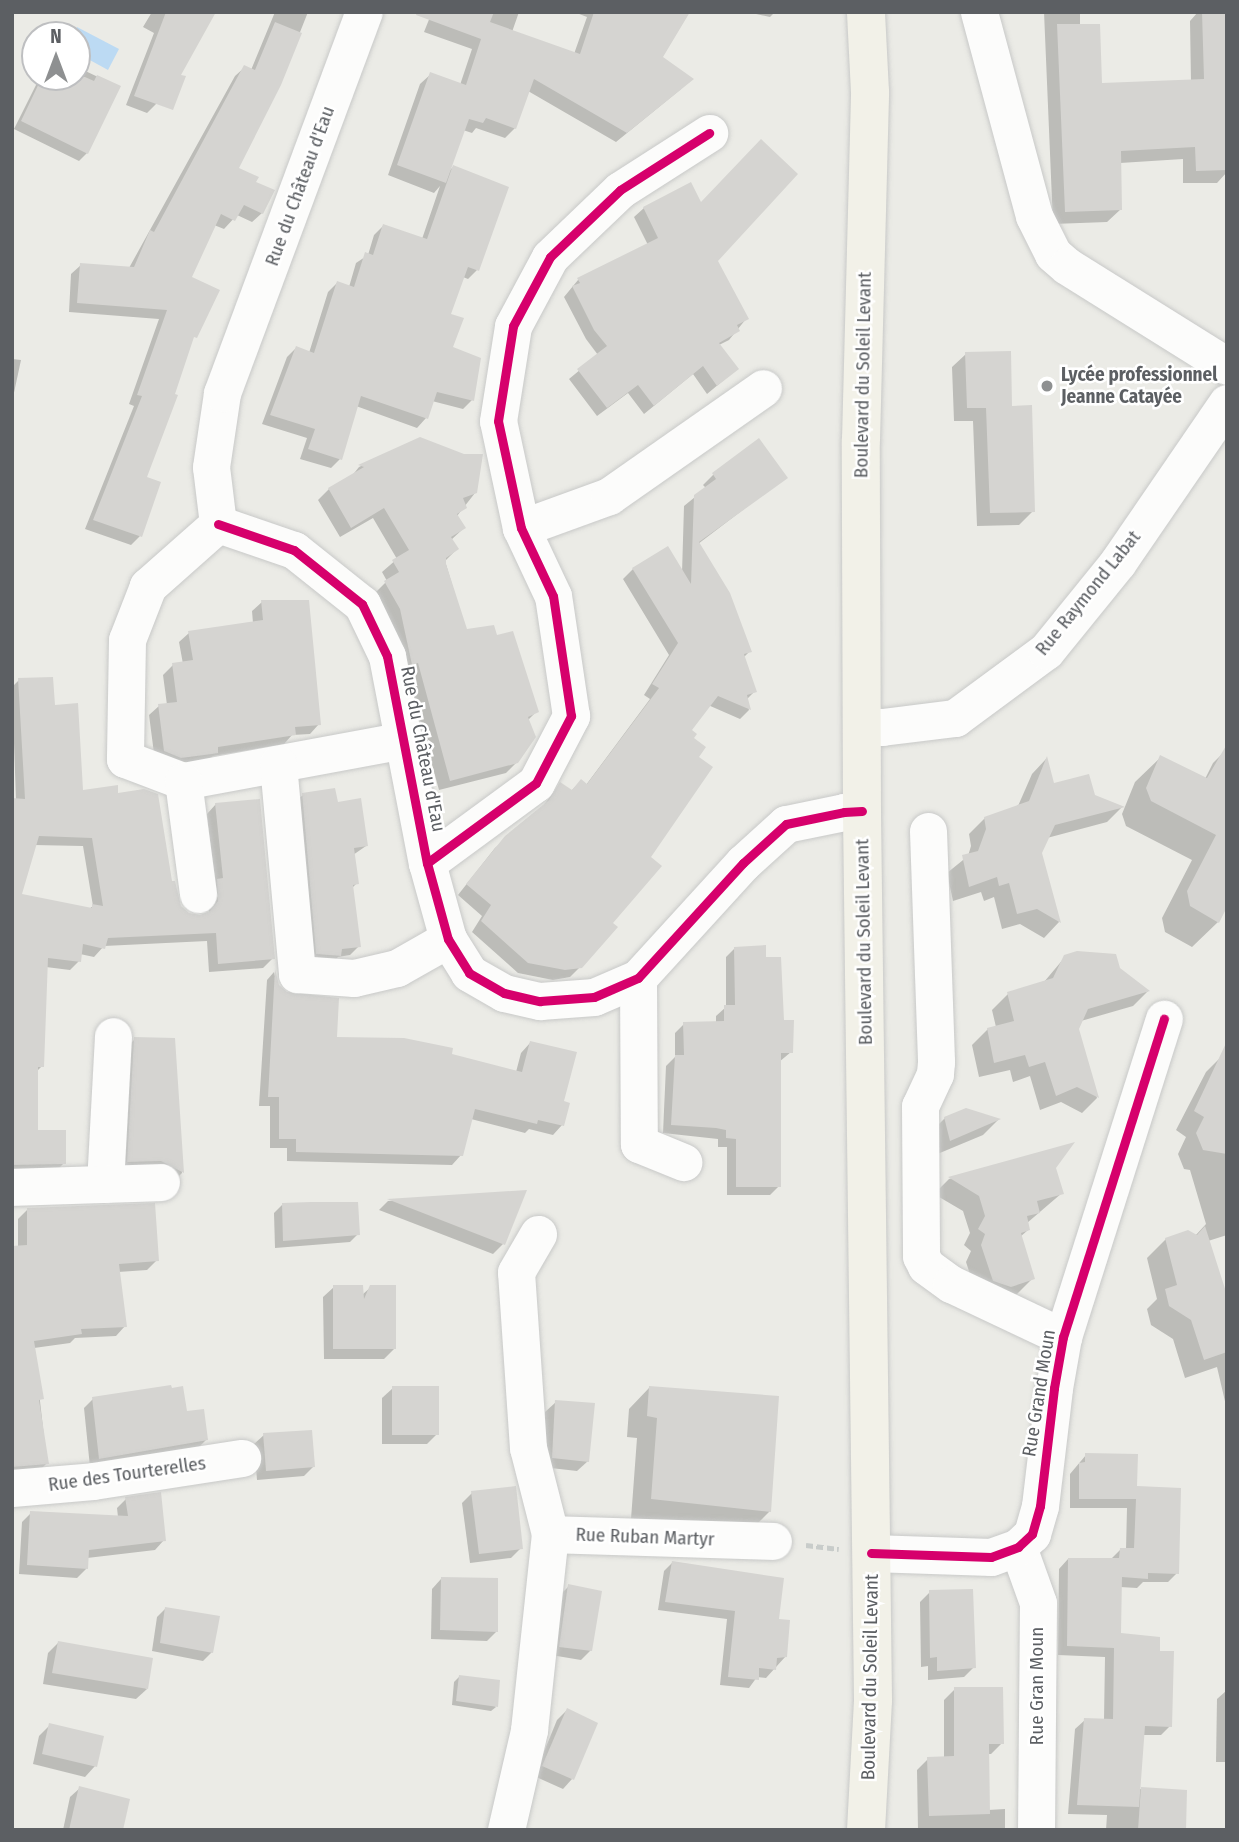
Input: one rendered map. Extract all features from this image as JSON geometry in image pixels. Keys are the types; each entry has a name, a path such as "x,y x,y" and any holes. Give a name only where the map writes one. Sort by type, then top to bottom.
{"main road":[{"name":"Boulevard du Soleil Levant","path":"866,12 870,92 861,440 862,811 873,1700 866,1830"}],"street":[{"name":"Rue du Château d'Eau","path":"364,12 222,393 211,467 218,524 294,550 362,604 387,656 427,863 448,939 469,972 503,993 540,1001 594,997 638,978 743,863 786,824 862,811"},
{"path":"979,12 1034,216 1053,254 1067,266 1227,366"},
{"path":"427,863 536,783 571,716 553,596 521,528 498,421 513,326 550,257 620,190 709,133"},
{"path":"521,528 609,496 763,388"},
{"name":"Rue Raymond Labat","path":"863,726 882,727 956,718 1046,651 1118,562 1227,403"},
{"path":"218,524 148,586 127,640 125,759 183,781 404,740"},
{"path":"278,764 297,974 354,978 397,968 448,939"},
{"path":"183,781 198,894"},
{"path":"928,831 936,1062 935,1074 920,1106 921,1256 926,1266 951,1284 1063,1337"},
{"path":"638,978 639,1143 683,1162"},
{"name":"Rue Grand Moun","path":"1018,1547 1032,1534 1040,1506 1063,1337 1164,1019"},
{"path":"105,1184 113,1036"},
{"path":"12,1188 161,1182"},
{"path":"538,1234 516,1272 528,1448 550,1534"},
{"name":"Rue des Tourterelles","path":"12,1488 93,1481 242,1458"},
{"name":"Rue Ruban Martyr","path":"506,1830 529,1730 550,1534 773,1541"},
{"path":"871,1553 990,1557 1018,1547"},
{"name":"Rue Gran Moun","path":"1018,1547 1038,1603 1036,1830"}],"path":[{"path":"773,1541 871,1553"}],"water":[{"path":"91,34 119,49 108,70 91,61"}],"building":[{"path":"166,12 216,12 181,75 186,76 173,110 134,96"},
{"path":"417,12 494,12 490,22 580,54 594,12 690,12 663,57 694,79 627,133 534,79 516,129 486,118 483,123 469,119 446,183 397,165 430,72 466,85 481,39 416,15"},
{"path":"1202,12 1227,12 1227,170 1196,171 1195,147 1121,151 1122,210 1065,212 1057,24 1100,24 1102,83 1204,79"},
{"path":"275,22 302,33 281,85 239,168 259,177 256,182 275,190 263,214 244,205 235,221 221,214 192,277 220,290 197,338 194,337 175,394 178,395 147,477 161,482 142,537 93,520 142,396 137,395 167,310 77,303 80,263 134,267 150,230 154,232 244,65 255,70"},
{"path":"97,75 121,86 88,154 21,121 35,91 91,91 91,80 94,81"},
{"path":"761,139 798,174 718,261 749,319 737,325 740,331 719,343 739,369 717,386 703,366 654,406 638,385 607,408 577,369 607,346 594,330 572,286 580,283 577,278 658,238 643,207 691,182 701,202"},
{"path":"453,165 509,187 479,271 468,267 451,314 464,318 453,347 481,358 474,401 437,392 428,419 361,396 342,460 308,449 315,429 270,415 296,346 314,353 337,281 354,287 365,252 373,255 383,224 427,239"},
{"path":"1011,351 1012,406 1032,405 1035,512 990,513 986,408 967,408 965,352"},
{"path":"420,437 464,454 483,454 477,493 463,498 467,508 457,514 466,528 451,537 459,549 446,558 446,564 467,629 494,625 497,635 513,631 539,712 528,717 536,737 518,763 450,781 418,663 412,665 400,609 384,581 399,572 392,560 409,550 384,508 351,528 328,488 364,467 358,465"},
{"path":"759,438 788,478 699,542 730,593 752,652 744,654 757,692 747,695 751,710 718,696 692,730 697,734 694,738 706,747 699,757 713,767 651,857 662,866 613,923 618,927 582,968 565,970 528,963 481,921 491,905 466,884 505,836 549,800 560,782 572,790 581,779 587,784 659,688 652,684 678,643 632,568 668,546 691,584 694,495 716,479 712,473"},
{"path":"261,600 309,600 321,725 295,727 296,735 218,747 218,753 212,754 181,758 164,751 158,704 177,702 172,663 193,660 188,631 263,620"},
{"path":"53,677 55,705 78,703 83,790 118,785 118,793 144,789 158,794 172,881 175,881 181,906 189,913 200,915 210,911 218,901 217,879 223,878 215,803 260,799 275,959 218,964 216,933 108,938 105,949 83,944 81,962 48,958 44,1067 38,1067 38,1130 66,1130 66,1164 12,1165 12,798 25,799 18,678","holes":["39,836 92,838 103,906 92,904 92,908 22,894"]},
{"path":"1227,744 1227,907 1219,923 1190,906 1187,891 1216,835 1151,801 1146,788 1160,755 1207,778"},
{"path":"1047,756 1054,783 1089,774 1095,795 1125,807 1055,825 1042,853 1061,923 1037,909 1017,914 1009,883 999,886 997,877 969,887 962,855 978,851 986,829 984,817 1029,801"},
{"path":"335,788 338,802 361,798 368,846 354,848 359,884 353,885 361,947 342,949 341,956 316,954 302,793"},
{"path":"766,945 766,957 781,957 784,1020 794,1020 793,1053 781,1053 781,1187 736,1187 736,1139 726,1138 726,1130 671,1125 675,1055 684,1055 683,1022 724,1021 724,1005 735,1005 734,947"},
{"path":"1077,951 1116,954 1120,968 1150,991 1088,1009 1079,1029 1099,1098 1077,1087 1056,1096 1045,1062 1029,1067 1025,1055 994,1063 987,1028 1014,1021 1007,992 1053,978 1064,955"},
{"path":"275,969 279,985 287,992 339,998 337,1037 404,1038 453,1048 452,1054 522,1072 530,1041 577,1052 564,1101 570,1103 564,1126 538,1120 537,1124 475,1109 463,1156 296,1152 296,1139 279,1139 279,1097 268,1097"},
{"path":"134,1037 175,1038 184,1173 161,1161 127,1162"},
{"path":"1227,1041 1227,1154 1203,1150 1196,1133 1204,1117 1194,1111"},
{"path":"966,1108 1001,1119 950,1141 944,1117"},
{"path":"1075,1142 1056,1168 1064,1194 1037,1201 1040,1213 1027,1216 1030,1230 1021,1233 1035,1279 1011,1287 993,1281 981,1245 985,1234 978,1229 985,1216 979,1196 948,1177"},
{"path":"527,1190 505,1245 387,1199"},
{"path":"358,1202 360,1235 283,1241 282,1203"},
{"path":"155,1203 159,1261 119,1264 127,1327 81,1329 82,1334 34,1341 44,1399 39,1400 49,1464 12,1467 12,1246 27,1245 27,1208"},
{"path":"1205,1226 1227,1295 1227,1352 1204,1360 1191,1320 1169,1306 1165,1289 1177,1285 1165,1238 1188,1230 1197,1235"},
{"path":"333,1285 363,1285 364,1299 370,1285 396,1285 396,1349 333,1349"},
{"path":"171,1385 172,1388 183,1386 187,1411 204,1409 208,1440 99,1459 92,1397"},
{"path":"392,1386 439,1386 439,1435 392,1435"},
{"path":"649,1386 779,1396 771,1512 651,1499 657,1418 647,1416"},
{"path":"555,1400 595,1403 589,1462 552,1458"},
{"path":"312,1430 315,1467 266,1471 263,1433"},
{"path":"1085,1453 1138,1454 1137,1486 1181,1488 1179,1574 1148,1573 1148,1579 1122,1577 1121,1633 1160,1637 1160,1651 1174,1651 1172,1727 1145,1726 1139,1807 1077,1805 1084,1718 1113,1719 1114,1648 1067,1646 1068,1558 1119,1558 1120,1548 1134,1548 1136,1499 1079,1499 1079,1463 1085,1462"},
{"path":"516,1486 523,1549 479,1554 471,1491"},
{"path":"161,1492 166,1541 89,1550 88,1569 27,1565 30,1511 128,1516 125,1497"},
{"path":"672,1561 784,1578 779,1619 790,1620 787,1657 777,1658 776,1670 759,1668 759,1680 728,1677 735,1611 665,1602"},
{"path":"441,1577 498,1578 498,1632 440,1630"},
{"path":"568,1584 602,1591 592,1651 559,1647"},
{"path":"973,1589 976,1668 937,1671 937,1657 930,1658 929,1590"},
{"path":"165,1607 220,1616 213,1653 160,1643"},
{"path":"58,1641 153,1658 148,1689 52,1673"},
{"path":"459,1675 500,1680 498,1707 456,1701"},
{"path":"954,1687 1003,1687 1004,1744 989,1744 990,1814 929,1816 927,1757 954,1756"},
{"path":"567,1708 598,1723 574,1780 542,1766"},
{"path":"49,1723 104,1736 97,1767 42,1754"},
{"path":"79,1786 130,1799 123,1830 69,1830"},
{"path":"1141,1787 1187,1790 1186,1830 1138,1830"}],"cycle path":[{"path":"427,863 536,783 571,716 553,596 521,528 498,421 513,326 550,257 620,190 709,133"},
{"path":"218,524 294,550 362,604 387,656 427,863 448,939 469,973 504,993 540,1001 594,997 638,978 743,863 786,824 862,811"},
{"path":"871,1553 991,1557 1018,1547 1032,1534 1040,1506 1063,1337 1164,1019"}],"place":[{"name":"Lycée professionnel Jeanne Catayée","path":"1047,386"}]}
